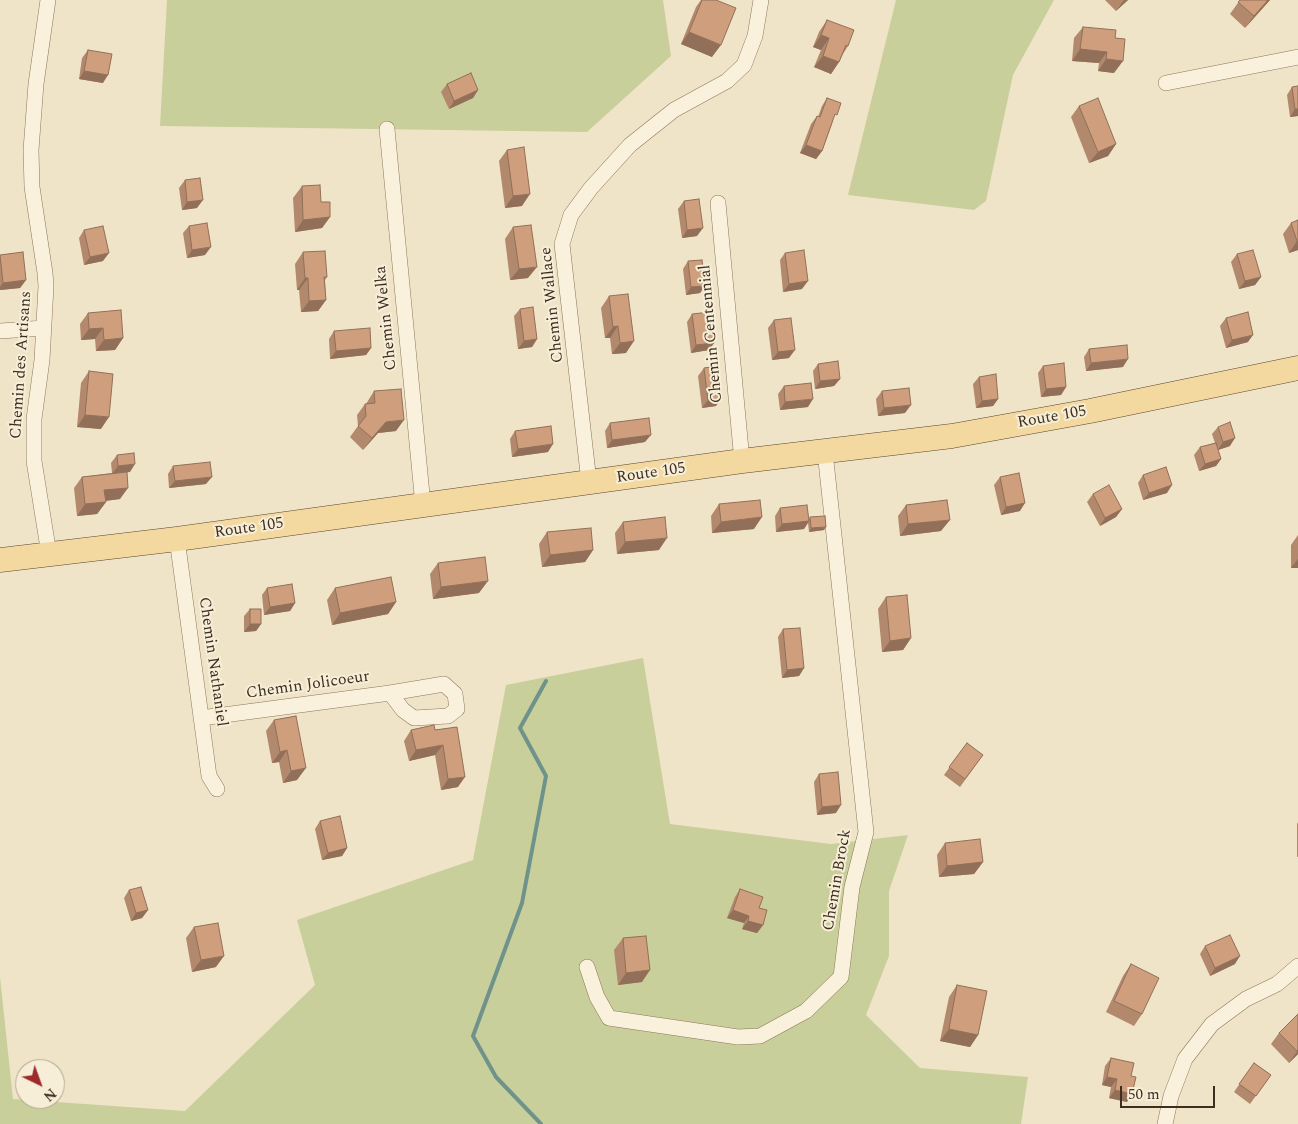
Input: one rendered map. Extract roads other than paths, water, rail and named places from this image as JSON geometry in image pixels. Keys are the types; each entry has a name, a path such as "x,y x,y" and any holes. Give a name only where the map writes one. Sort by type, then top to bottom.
{"main road":[{"name":"Route 105","path":"0,560 177,539 423,504 952,436 1090,411 1298,368"}],"street":[{"name":"Chemin des Artisans","path":"48,0 36,84 31,150 32,188 45,273 42,360 33,438 37,483 49,554"},
{"name":"Chemin Wallace","path":"589,482 562,244 571,215 591,188 630,145 674,110 727,81 744,65 755,36 761,0"},
{"path":"1166,83 1298,57"},
{"name":"Chemin Welka","path":"387,129 423,504"},
{"name":"Chemin Centennial","path":"718,203 742,462"},
{"path":"0,331 44,328"},
{"name":"Chemin Brock","path":"587,967 597,996 609,1018 738,1037 760,1036 806,1011 841,977 852,887 866,832 825,452"},
{"name":"Chemin Nathaniel","path":"177,539 209,776 217,788"},
{"name":"Chemin Jolicoeur","path":"202,718 390,693"},
{"path":"1165,1124 1171,1096 1185,1059 1212,1024 1246,999 1277,984 1298,966"}],"waterway":[{"path":"541,1124 496,1077 473,1036 522,903 546,776 520,728 546,681"}]}
